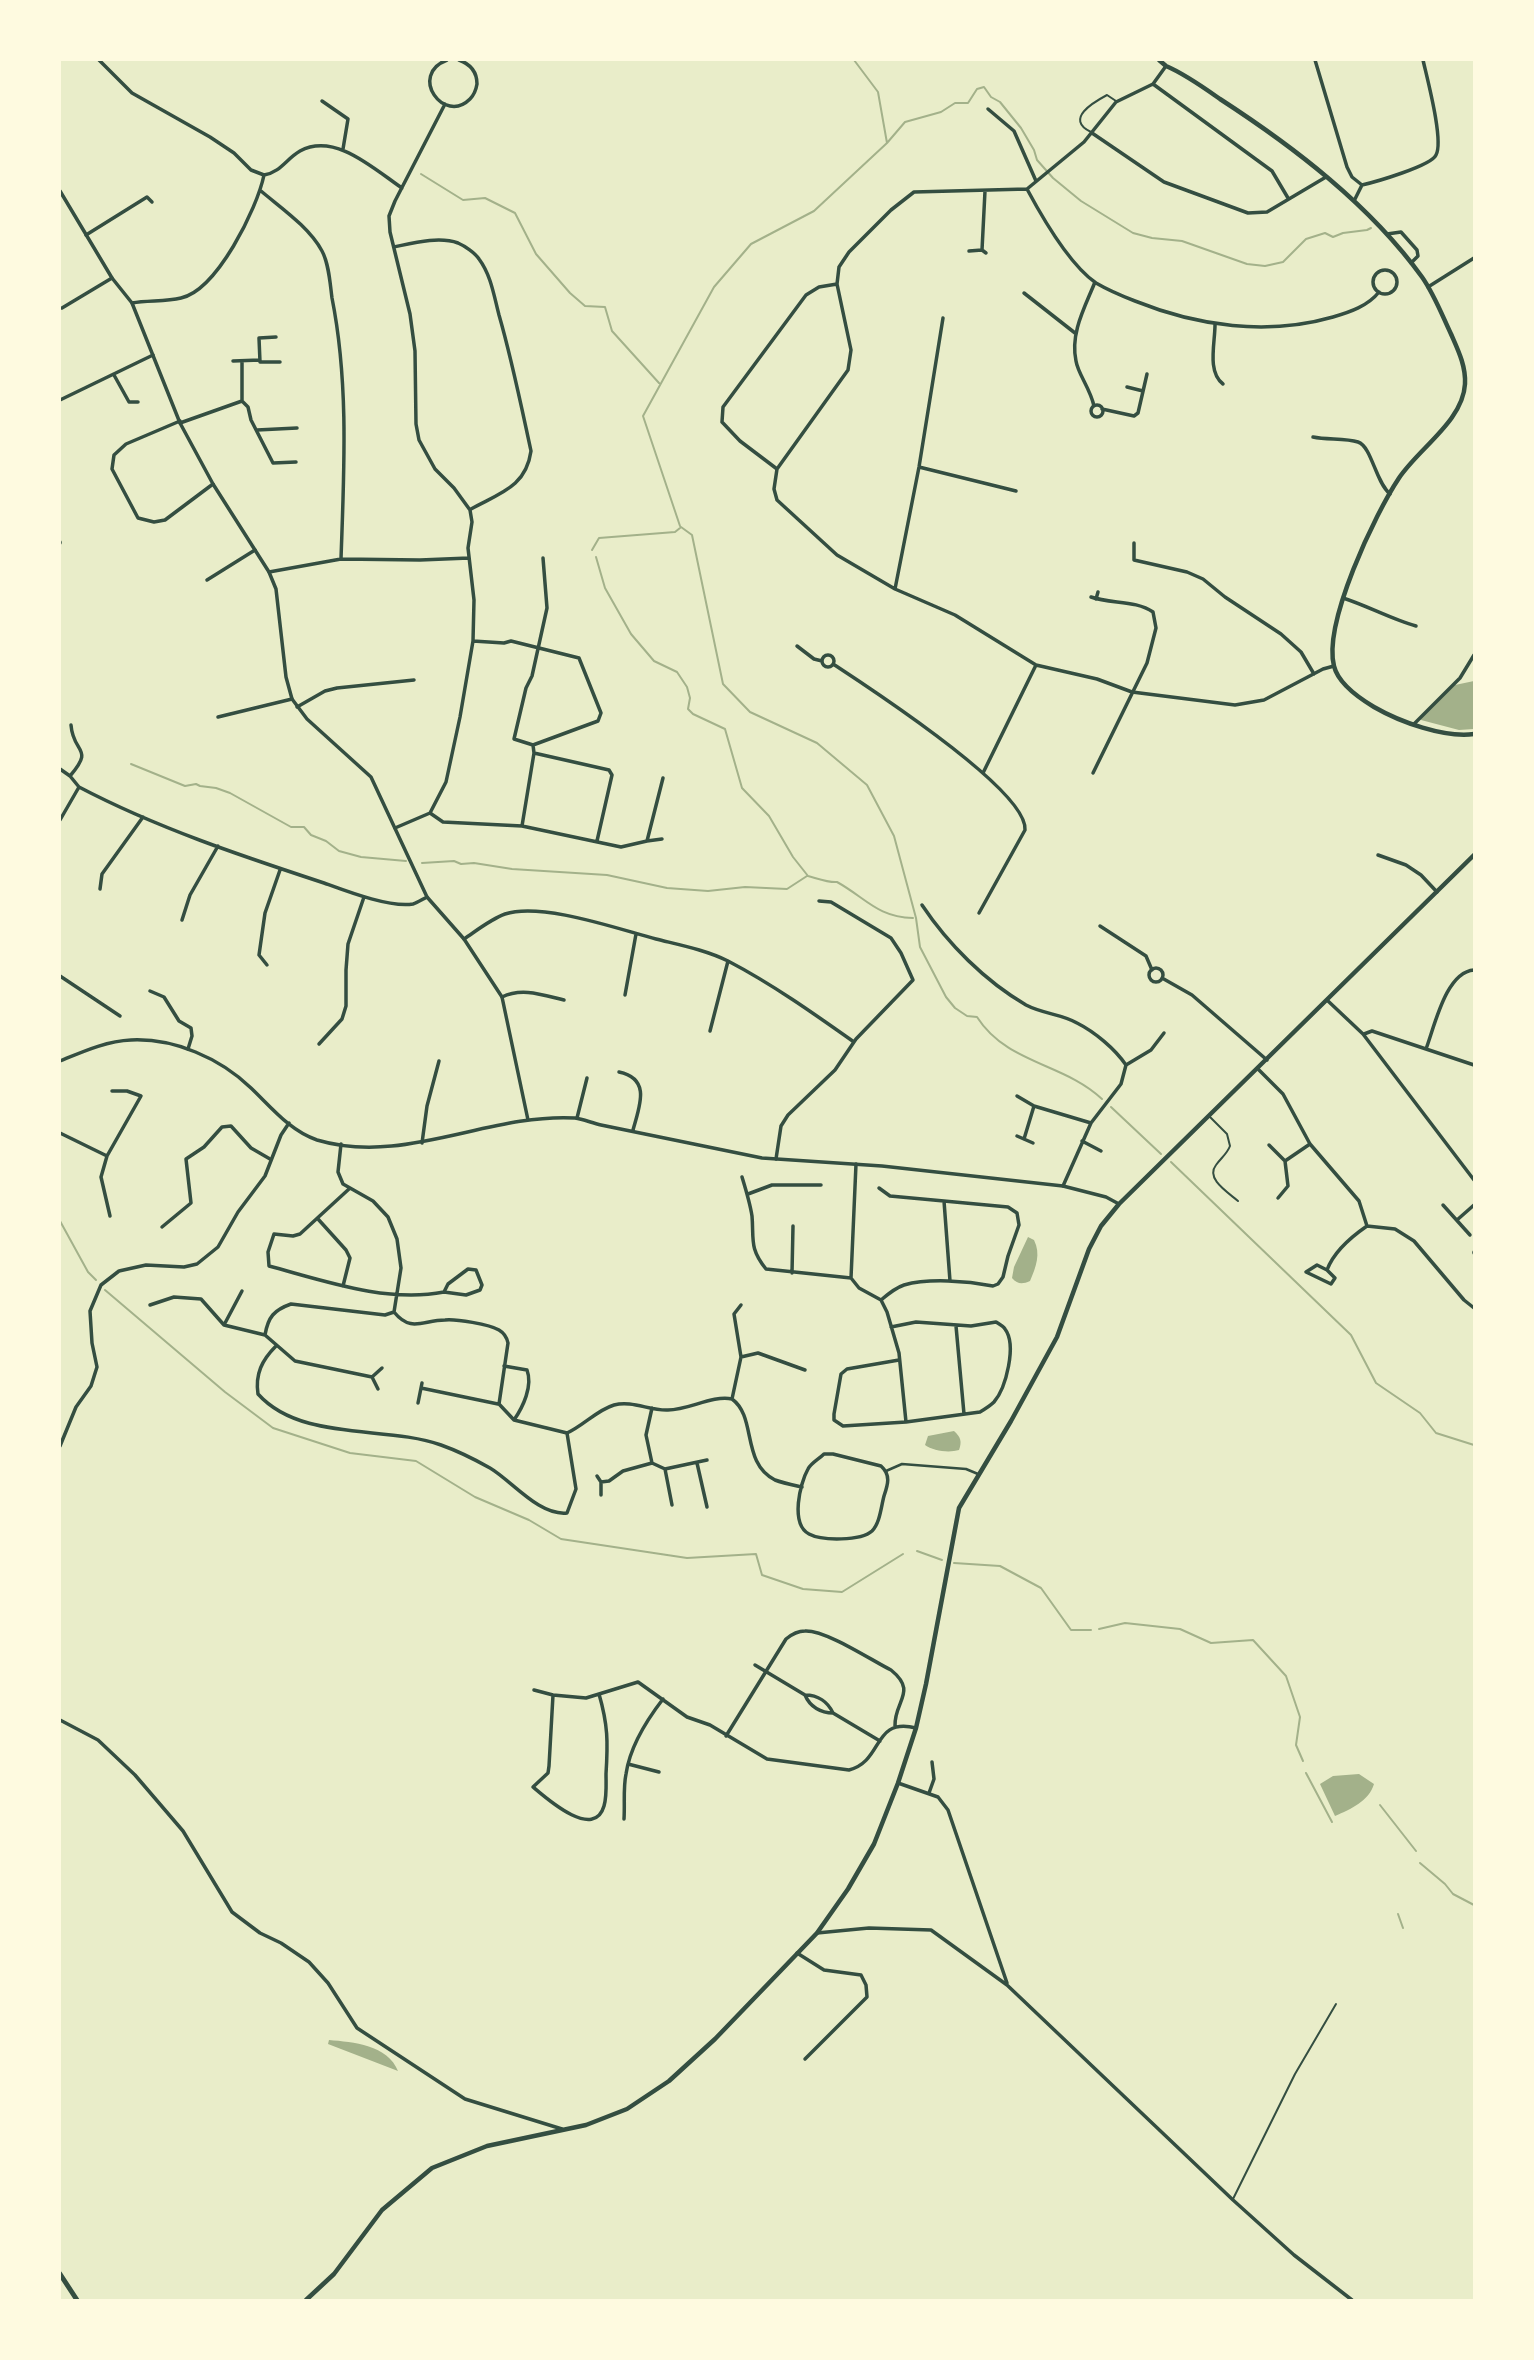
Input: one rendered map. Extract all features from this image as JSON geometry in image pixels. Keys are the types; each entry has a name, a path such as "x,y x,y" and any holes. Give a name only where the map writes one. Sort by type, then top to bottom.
{"highway":[{"path":"60,2274 77,2301"}],"main road":[{"path":"1158,60 1251,119 1354,201 1387,234 1428,287 1460,355 1464,373 1461,404 1449,422 1412,461 1390,494 1343,598 1334,631 1334,666 1345,684 1360,698 1392,716 1462,736 1475,734"},
{"path":"306,2301 334,2274 382,2210 432,2168 487,2146 586,2125 627,2109 668,2081 727,2027 817,1933 848,1889 874,1844 898,1783 916,1728 926,1684 954,1523 959,1508 1057,1337 1088,1249 1101,1226 1119,1204 1475,855"}],"street":[{"path":"99,60 132,93 210,137 234,153 251,170 264,175 274,173 294,155 311,145 343,149 402,188"},
{"path":"447,60 438,64 430,78 432,94 444,104 459,105 475,92 476,75 467,63 459,60"},
{"path":"1315,60 1348,167 1352,177 1362,185"},
{"path":"1354,201 1362,185 1428,163 1437,154 1439,140 1423,60"},
{"path":"1166,66 1153,84 1116,102 1092,132 1051,171 1027,189 914,192 849,252 839,267 837,284 851,350 848,370 777,469 777,500 837,555 895,589 955,615 1036,665 1097,679 1132,692 1246,705 1264,701 1334,666"},
{"path":"1153,84 1272,171 1288,198"},
{"path":"323,101 348,119 343,149"},
{"path":"395,828 430,813 446,782 473,641 470,510 454,488 435,469 419,440 416,424 415,351 389,216 444,104"},
{"path":"988,109 1014,131 1036,181"},
{"path":"1092,132 1164,182 1248,213 1267,212 1326,177"},
{"path":"132,303 182,298 207,284 249,219 261,191 264,175"},
{"path":"1027,189 1045,222 1095,282 1159,311 1215,325 1263,327 1317,321 1347,312 1368,302 1379,292 1388,293 1396,288 1397,278 1391,271 1382,270 1375,276 1374,284 1379,292"},
{"path":"60,191 61,197 112,278 132,303 180,422 213,484 269,572 276,589 285,677 292,699 371,777 428,897 464,939 502,997 528,1121"},
{"path":"86,234 147,197 149,191"},
{"path":"261,191 308,234 322,252 327,271 342,356 344,464 341,559"},
{"path":"969,251 984,251 985,191"},
{"path":"147,197 152,202"},
{"path":"1387,234 1401,232 1417,250 1418,256 1411,263"},
{"path":"394,247 432,242 458,244 478,258 487,273 494,294 531,451 529,466 516,484 470,510"},
{"path":"1428,287 1475,258"},
{"path":"62,308 112,278"},
{"path":"1095,282 1075,333 1076,362 1091,391 1094,406 1091,412 1094,417 1101,415 1102,409"},
{"path":"777,469 740,441 722,422 723,407 806,295 819,287 837,284"},
{"path":"1024,293 1075,333"},
{"path":"895,589 919,467 943,318"},
{"path":"1215,325 1214,371 1223,384"},
{"path":"260,360 260,338 276,337"},
{"path":"60,400 153,355"},
{"path":"233,361 280,362"},
{"path":"242,361 242,401 248,407 251,420 273,463 296,462"},
{"path":"1094,406 1134,416 1138,413 1147,374"},
{"path":"114,375 128,402 138,402"},
{"path":"1127,387 1143,391"},
{"path":"213,484 165,520 153,522 138,518 112,469 114,455 126,444 242,401"},
{"path":"257,430 297,428"},
{"path":"1313,437 1358,442 1364,447 1378,480 1390,494"},
{"path":"919,467 1016,491"},
{"path":"1134,543 1133,558 1187,572 1203,579 1225,597 1282,634 1301,652 1314,674"},
{"path":"207,580 255,550"},
{"path":"269,572 341,559 469,558"},
{"path":"473,641 511,641 537,647 579,658 601,713 598,722 533,745 514,739 526,688 532,676 537,647 547,608 543,558"},
{"path":"1093,773 1147,663 1156,628 1153,612 1145,606 1093,598 1098,592"},
{"path":"1343,598 1416,626"},
{"path":"797,646 827,667 833,664"},
{"path":"822,661 826,655 830,655 834,660 833,664"},
{"path":"1414,724 1460,678 1475,655"},
{"path":"833,664 915,719 983,773 1023,815 1026,826 979,913"},
{"path":"983,773 1036,665"},
{"path":"298,707 325,691 337,688 414,680"},
{"path":"219,717 292,699"},
{"path":"70,776 83,757 71,725"},
{"path":"522,826 533,745"},
{"path":"534,753 609,770 611,775 597,841"},
{"path":"60,769 70,776 79,788 110,804 280,870 364,897 413,904 428,897"},
{"path":"647,841 663,778"},
{"path":"60,820 79,788"},
{"path":"430,813 443,822 522,826 621,847 662,839"},
{"path":"100,889 102,874 143,817"},
{"path":"182,920 190,895 218,846"},
{"path":"1378,855 1381,860 1406,865 1422,875 1437,892"},
{"path":"267,965 259,955 265,913 280,870"},
{"path":"319,1044 342,1018 346,1006 348,944 364,897"},
{"path":"776,1159 780,1126 788,1115 835,1070 854,1042 913,980 891,938 831,902 819,901"},
{"path":"922,905 955,948 1006,992 1039,1011 1077,1023 1118,1053 1126,1065"},
{"path":"464,939 503,914 526,911 573,917 712,954 728,961 800,1003 854,1042"},
{"path":"1100,926 1146,956 1152,970"},
{"path":"625,995 636,934"},
{"path":"710,1031 728,961"},
{"path":"1152,970 1159,969 1162,978"},
{"path":"1152,970 1149,973 1150,980 1157,982 1162,978"},
{"path":"1426,1049 1443,1002 1456,977 1464,971 1475,970"},
{"path":"60,976 120,1016"},
{"path":"1162,978 1192,995 1267,1060"},
{"path":"150,991 164,997 179,1021 191,1028 188,1049"},
{"path":"502,997 514,991 564,1000"},
{"path":"1328,1001 1363,1034 1475,1180"},
{"path":"1363,1034 1372,1031 1475,1065"},
{"path":"1063,1186 1091,1123 1121,1084 1126,1065 1151,1050 1164,1033"},
{"path":"60,1061 106,1044 129,1040 156,1041 188,1049 223,1065 289,1123 316,1139 353,1147 422,1143 528,1121 577,1118 607,1127 633,1130 725,1151 776,1159 856,1164 1063,1186 1106,1197 1119,1204"},
{"path":"422,1143 427,1105 439,1060"},
{"path":"1258,1069 1283,1094 1310,1144 1359,1201 1367,1226"},
{"path":"619,1072 631,1075 639,1083 641,1100 633,1130"},
{"path":"577,1118 587,1077"},
{"path":"110,1216 100,1177 107,1156 141,1096 127,1091 112,1091"},
{"path":"1017,1096 1034,1106 1091,1123"},
{"path":"1024,1139 1034,1106"},
{"path":"60,1446 76,1407 91,1386 97,1367 90,1311 101,1285 119,1271 146,1265 184,1267 197,1264 218,1247 238,1212 265,1177 270,1159 289,1123"},
{"path":"191,1203 186,1159 204,1147 222,1127 231,1126 251,1148 270,1159"},
{"path":"60,1133 107,1156"},
{"path":"1017,1136 1033,1143"},
{"path":"1082,1141 1101,1151"},
{"path":"341,1144 338,1172 343,1184 373,1201 388,1217 394,1229 401,1268 394,1312 401,1321 414,1325 442,1320 498,1329 506,1336 508,1343 499,1404"},
{"path":"1285,1161 1310,1144"},
{"path":"1269,1145 1285,1161 1288,1186 1278,1198"},
{"path":"850,1278 856,1164"},
{"path":"742,1177 752,1214 752,1242 756,1257 766,1269 850,1278 859,1288 885,1305 899,1360 906,1422"},
{"path":"748,1194 772,1185 821,1185"},
{"path":"879,1188 890,1196 1008,1207 1017,1213 1019,1224 1003,1277 998,1284 993,1286 950,1281 903,1285 881,1300"},
{"path":"349,1189 300,1234 274,1234 268,1252 269,1266 343,1286 420,1297 444,1292 466,1295 480,1290 482,1285 476,1270 468,1269 448,1284 444,1292"},
{"path":"944,1201 950,1281"},
{"path":"191,1203 197,1205"},
{"path":"162,1227 191,1203"},
{"path":"1443,1205 1471,1235"},
{"path":"1457,1220 1475,1205"},
{"path":"318,1219 350,1258 343,1286"},
{"path":"792,1273 793,1226"},
{"path":"1327,1270 1330,1261 1350,1238 1367,1226 1395,1229 1415,1241 1464,1300 1475,1308"},
{"path":"1317,1265 1327,1270 1335,1278 1331,1284 1306,1272 1317,1265"},
{"path":"224,1325 242,1291"},
{"path":"150,1306 174,1297 201,1299 224,1325 265,1335 295,1361 372,1377"},
{"path":"265,1335 267,1322 276,1309 291,1304 385,1315 394,1312"},
{"path":"732,1399 741,1357 733,1320 736,1308 741,1305"},
{"path":"891,1326 916,1322 956,1326 996,1322 1005,1329 1010,1365 1004,1386 993,1403 980,1412 906,1422 843,1426 834,1420 841,1374 847,1369 899,1360"},
{"path":"956,1326 964,1414"},
{"path":"276,1346 262,1361 257,1385 258,1394 279,1413 302,1421 435,1443 482,1464 523,1494 557,1514 567,1513 576,1489 567,1433"},
{"path":"741,1357 758,1353 806,1370"},
{"path":"504,1366 527,1370 529,1376 524,1406 514,1420"},
{"path":"372,1377 382,1368"},
{"path":"372,1377 378,1389"},
{"path":"418,1403 421,1385 499,1404 514,1420 567,1433 616,1404 625,1403 666,1411 720,1399 732,1399 740,1407 755,1460 764,1472 775,1480 802,1487"},
{"path":"652,1408 646,1435 652,1463"},
{"path":"824,1454 881,1466 886,1471 888,1480 877,1525 864,1536 855,1539 809,1534 803,1528 798,1513 802,1487 809,1467 824,1454"},
{"path":"601,1482 609,1481 622,1471 652,1463 665,1469 707,1460"},
{"path":"696,1463 707,1507"},
{"path":"886,1471 902,1464 966,1469 979,1474"},
{"path":"665,1469 673,1505"},
{"path":"597,1476 601,1482 601,1495"},
{"path":"726,1736 786,1639 795,1632 807,1630 822,1634 891,1670 900,1678 905,1687 895,1726"},
{"path":"755,1665 805,1695 814,1695 829,1704 834,1713 880,1741"},
{"path":"534,1690 573,1698 599,1694 638,1682 687,1717 710,1725 767,1759 849,1770 860,1768 895,1726 916,1728"},
{"path":"553,1695 548,1773 533,1787 555,1806 572,1816 591,1818 604,1808 608,1734 599,1694"},
{"path":"805,1695 809,1704 825,1713 834,1713"},
{"path":"624,1819 625,1775 628,1764 640,1732 663,1699"},
{"path":"60,1720 98,1740 135,1775 183,1831 232,1912 260,1933 309,1962 328,1983 357,2028 465,2099 562,2129"},
{"path":"929,1793 935,1770 932,1762"},
{"path":"628,1764 659,1772"},
{"path":"898,1783 938,1797 948,1810 1007,1985"},
{"path":"817,1933 869,1928 930,1930 1007,1985 1233,2200 1294,2255 1352,2301"},
{"path":"797,1954 824,1970 861,1975 866,1985 867,1997 805,2059"}],"lane":[{"path":"1092,132 1085,129 1081,122 1084,109 1107,95 1113,97 1116,102"},
{"path":"1209,1116 1227,1134 1230,1146 1212,1171 1214,1179 1238,1201"},
{"path":"1233,2200 1296,2074 1336,2004"}],"shaded area":[{"path":"1474,681 1474,729 1459,730 1421,720 1422,715 1455,685"},
{"path":"1028,1237 1034,1240 1036,1245 1037,1260 1030,1281 1016,1282 1012,1278 1014,1267"},
{"path":"954,1431 960,1440 959,1450 941,1451 925,1445 928,1436"},
{"path":"1359,1774 1374,1784 1372,1790 1359,1804 1335,1816 1320,1784 1333,1776"},
{"path":"329,2040 369,2046 378,2050 393,2062 398,2071 328,2044"}],"waterway":[{"path":"680,526 643,416 714,287 751,244 814,211 887,143 878,92 854,60"},
{"path":"887,143 905,122 941,112 955,103 968,103 977,89 984,87 1021,128 1037,160 1053,178 1081,201 1133,233 1182,241 1247,264 1265,266 1283,262 1306,239 1325,233 1333,237 1371,228"},
{"path":"421,174 463,200 485,198 515,213 536,254 585,306 605,307 612,331 659,383"},
{"path":"681,527 692,535 723,684 750,712 817,743 867,785 894,836 916,918 920,947 946,997 955,1008 967,1016 977,1017 989,1033 1004,1045 1071,1078 1102,1099"},
{"path":"592,550 599,538 675,532 680,528"},
{"path":"596,557 605,588 631,634 654,661 677,672 687,687 690,698 688,709 725,729 742,788 769,816 793,857 808,876 837,882 872,906 890,914 913,918"},
{"path":"131,764 185,786 196,784 230,793 291,827 304,827 311,835 326,841 339,851 361,857 406,861"},
{"path":"422,863 454,861 512,869 607,875 667,888 708,891 745,887 787,889 807,876"},
{"path":"1111,1107 1161,1154"},
{"path":"1171,1162 1351,1335 1376,1383 1420,1413 1436,1433 1474,1445"},
{"path":"60,1221 88,1272 96,1280"},
{"path":"105,1290 225,1392 273,1428 350,1453 416,1461 475,1497 529,1520 561,1539 687,1558 756,1554 762,1575 803,1589 842,1592 903,1554"},
{"path":"917,1551 942,1560"},
{"path":"954,1563 1000,1566 1041,1588 1071,1630 1091,1630"},
{"path":"1099,1629 1125,1623 1180,1629 1211,1643 1253,1640 1286,1676 1300,1717 1296,1745 1303,1761"},
{"path":"1306,1773 1332,1822"},
{"path":"1380,1805 1416,1851"},
{"path":"1420,1863 1453,1894 1474,1905"},
{"path":"1398,1914 1403,1928"}]}
